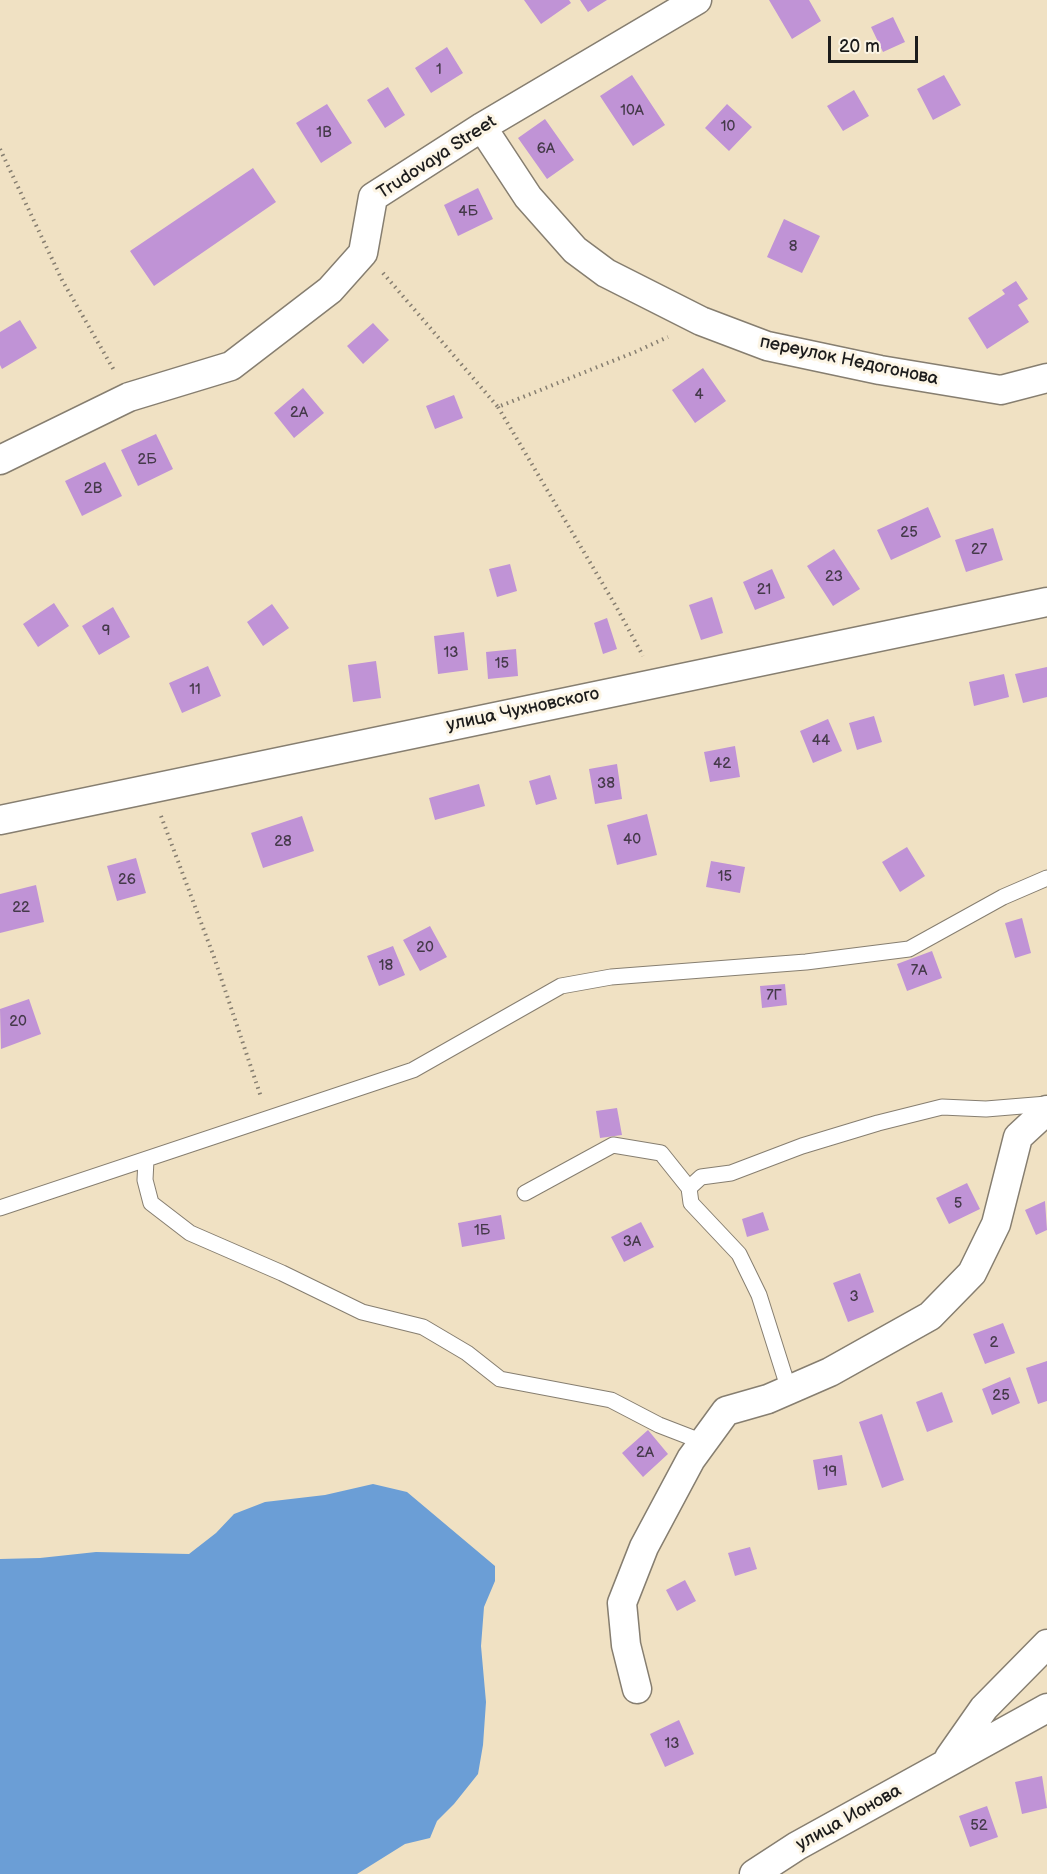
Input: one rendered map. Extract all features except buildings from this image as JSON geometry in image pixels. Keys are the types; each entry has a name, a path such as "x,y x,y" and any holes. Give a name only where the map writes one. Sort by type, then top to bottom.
{"street":[{"name":"Trudovaya Street","path":"363,253 373,197 482,127 697,0"},
{"name":"переулок Недогонова","path":"482,127 528,196 575,250 606,273 701,321 767,346 913,376 1001,390 1047,378"},
{"path":"0,460 129,397 231,366 330,290 363,253"},
{"name":"улица Чухновского","path":"0,820 1047,602"},
{"path":"637,1689 626,1645 622,1603 644,1547 690,1458 726,1411 768,1400 830,1372 930,1316 972,1273 996,1224 1018,1137 1047,1110"},
{"name":"улица Ионова","path":"945,1764 984,1708 1047,1644"},
{"name":"улица Ионова","path":"754,1874 797,1846 1047,1708"}],"lane":[{"path":"0,1208 413,1070 561,986 611,977 806,962 909,948 1003,897 1047,878"},
{"path":"689,1188 700,1177 731,1173 802,1146 942,1107 986,1109 1047,1104"},
{"path":"525,1193 613,1145 661,1153 689,1188 691,1203 739,1254 759,1295 789,1390"},
{"path":"146,1160 145,1180 151,1203 190,1233 282,1273 362,1312 423,1328 467,1353 500,1379 611,1400 659,1425 703,1442"}],"path":[{"path":"0,149 62,280 129,397"},
{"path":"363,253 388,278 498,407 617,608 657,683"},
{"path":"498,407 635,352 701,321"},
{"path":"150,788 214,957 269,1119"}],"water":[{"path":"373,1484 407,1492 495,1566 495,1581 484,1607 481,1646 486,1702 478,1774 437,1821 430,1838 405,1844 357,1874 0,1874 0,1559 40,1558 96,1552 189,1554 216,1533 234,1514 265,1502 325,1495"}]}
